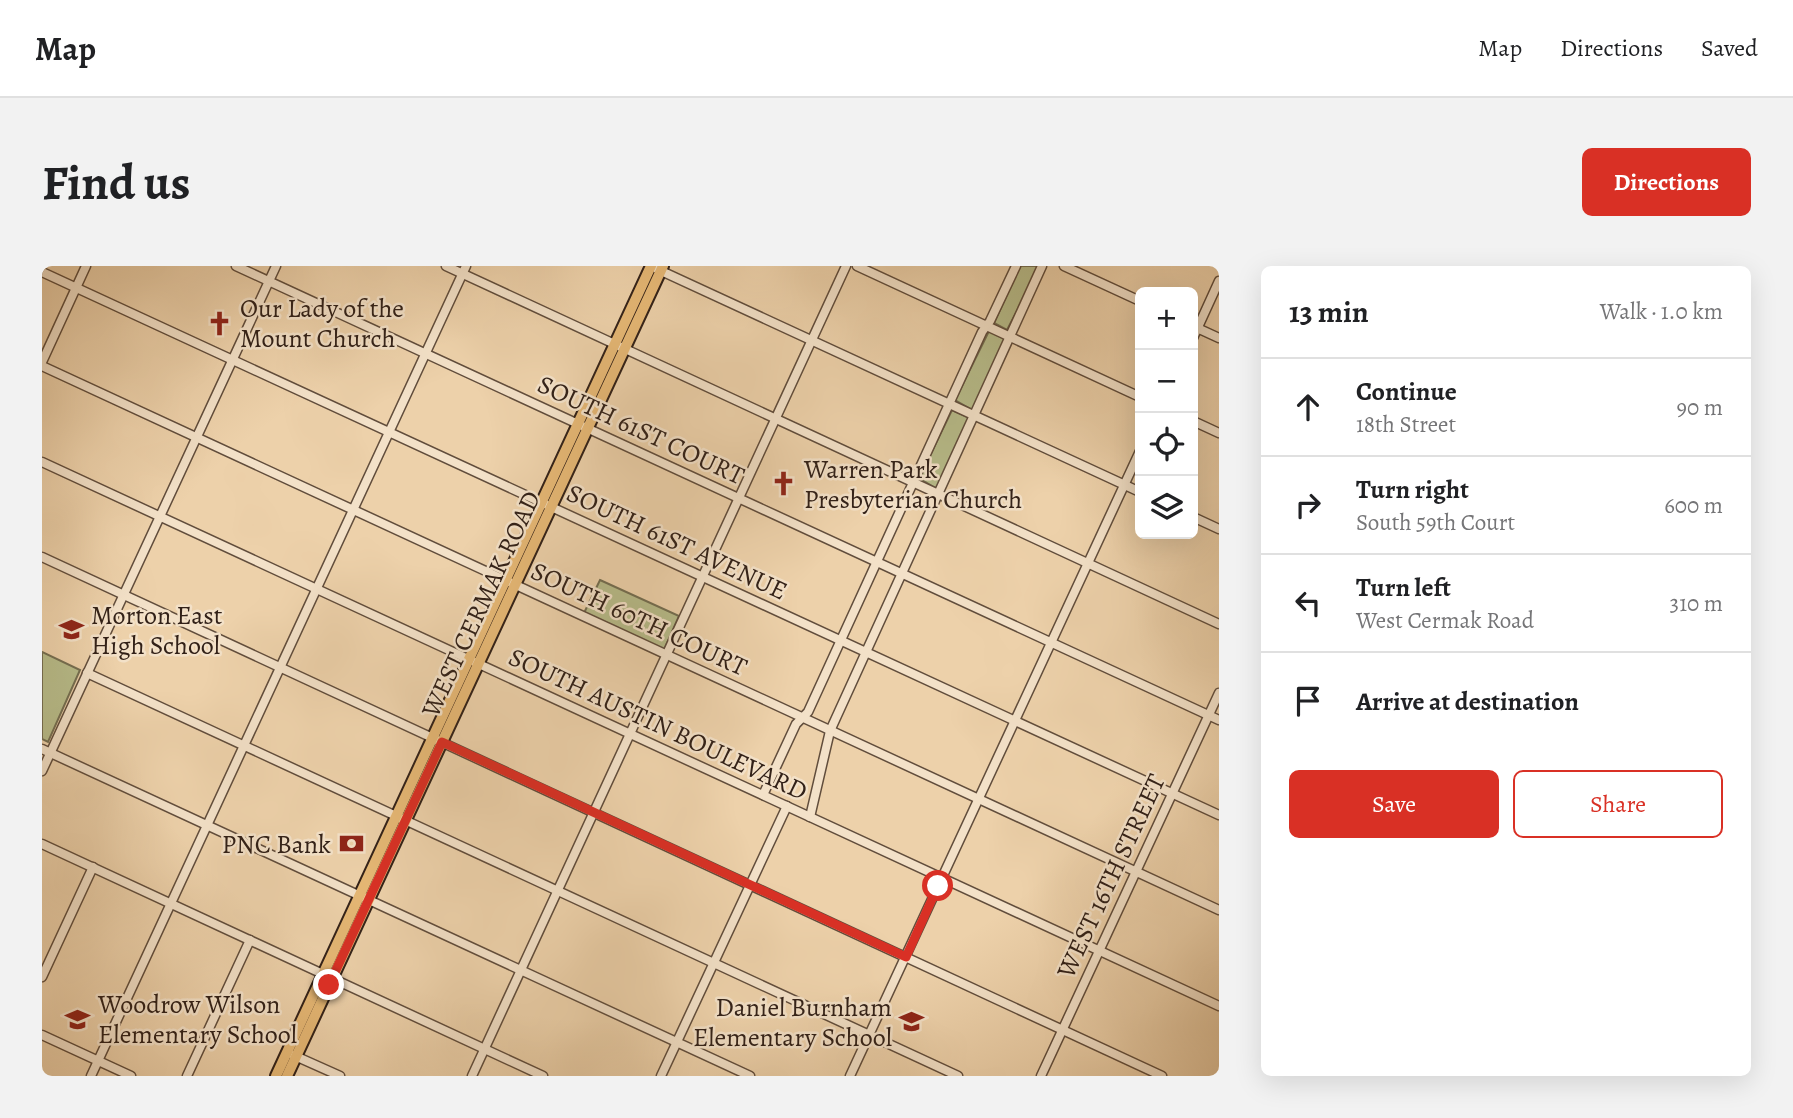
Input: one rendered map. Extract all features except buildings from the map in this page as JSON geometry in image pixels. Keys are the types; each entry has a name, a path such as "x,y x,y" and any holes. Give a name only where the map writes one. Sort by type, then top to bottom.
{"main road":[{"name":"WEST CERMAK ROAD","path":"276,1076 292,1054 655,267"},
{"name":"WEST CERMAK ROAD","path":"287,1076 292,1054"}],"street":[{"path":"42,364 86,266"},
{"name":"SOUTH 61ST COURT","path":"236,266 1219,720"},
{"path":"42,771 46,751 87,673 275,266"},
{"path":"446,266 464,270 620,347 1219,624"},
{"path":"472,1076 846,266"},
{"path":"857,266 1135,395"},
{"path":"763,795 796,724 804,718 1016,266"},
{"path":"810,817 830,730 976,416 1042,266"},
{"path":"1064,266 1135,299"},
{"path":"655,267 1135,490"},
{"path":"91,1076 464,270"},
{"name":"SOUTH 61ST AVENUE","path":"42,272 1219,815"},
{"path":"1198,321 1219,281"},
{"path":"1198,328 1219,338"},
{"name":"SOUTH 60TH COURT","path":"42,364 1219,910"},
{"path":"1198,423 1219,433"},
{"name":"SOUTH AUSTIN BOULEVARD","path":"42,462 1219,1006"},
{"path":"850,1076 1135,462"},
{"path":"1198,519 1219,529"},
{"path":"42,557 1162,1076"},
{"path":"87,673 958,1076"},
{"name":"WEST 16TH STREET","path":"1041,1076 1219,693"},
{"path":"46,751 750,1076"},
{"path":"661,1076 787,806"},
{"path":"42,844 543,1076"},
{"path":"42,977 93,867"},
{"path":"187,1076 250,940"},
{"path":"42,1035 131,1076"},
{"path":"292,1054 340,1076"}],"green space":[{"path":"1020,266 1040,266 1007,330 994,323"},
{"path":"989,331 1006,339 974,411 955,400"},
{"path":"952,410 970,418 937,489 919,478"},
{"path":"600,580 679,616 664,650 584,613"},
{"path":"42,652 80,670 48,742 42,739"}],"place":[{"name":"Our Lady of the Mount Church","path":"220,323"},
{"name":"Warren Park Presbyterian Church","path":"784,484"},
{"name":"Morton East High School","path":"71,630"},
{"name":"PNC Bank","path":"351,844"},
{"name":"Woodrow Wilson Elementary School","path":"78,1019"},
{"name":"Daniel Burnham Elementary School","path":"912,1022"}],"route":[{"path":"329,985 442,742 906,957 938,886"}]}
